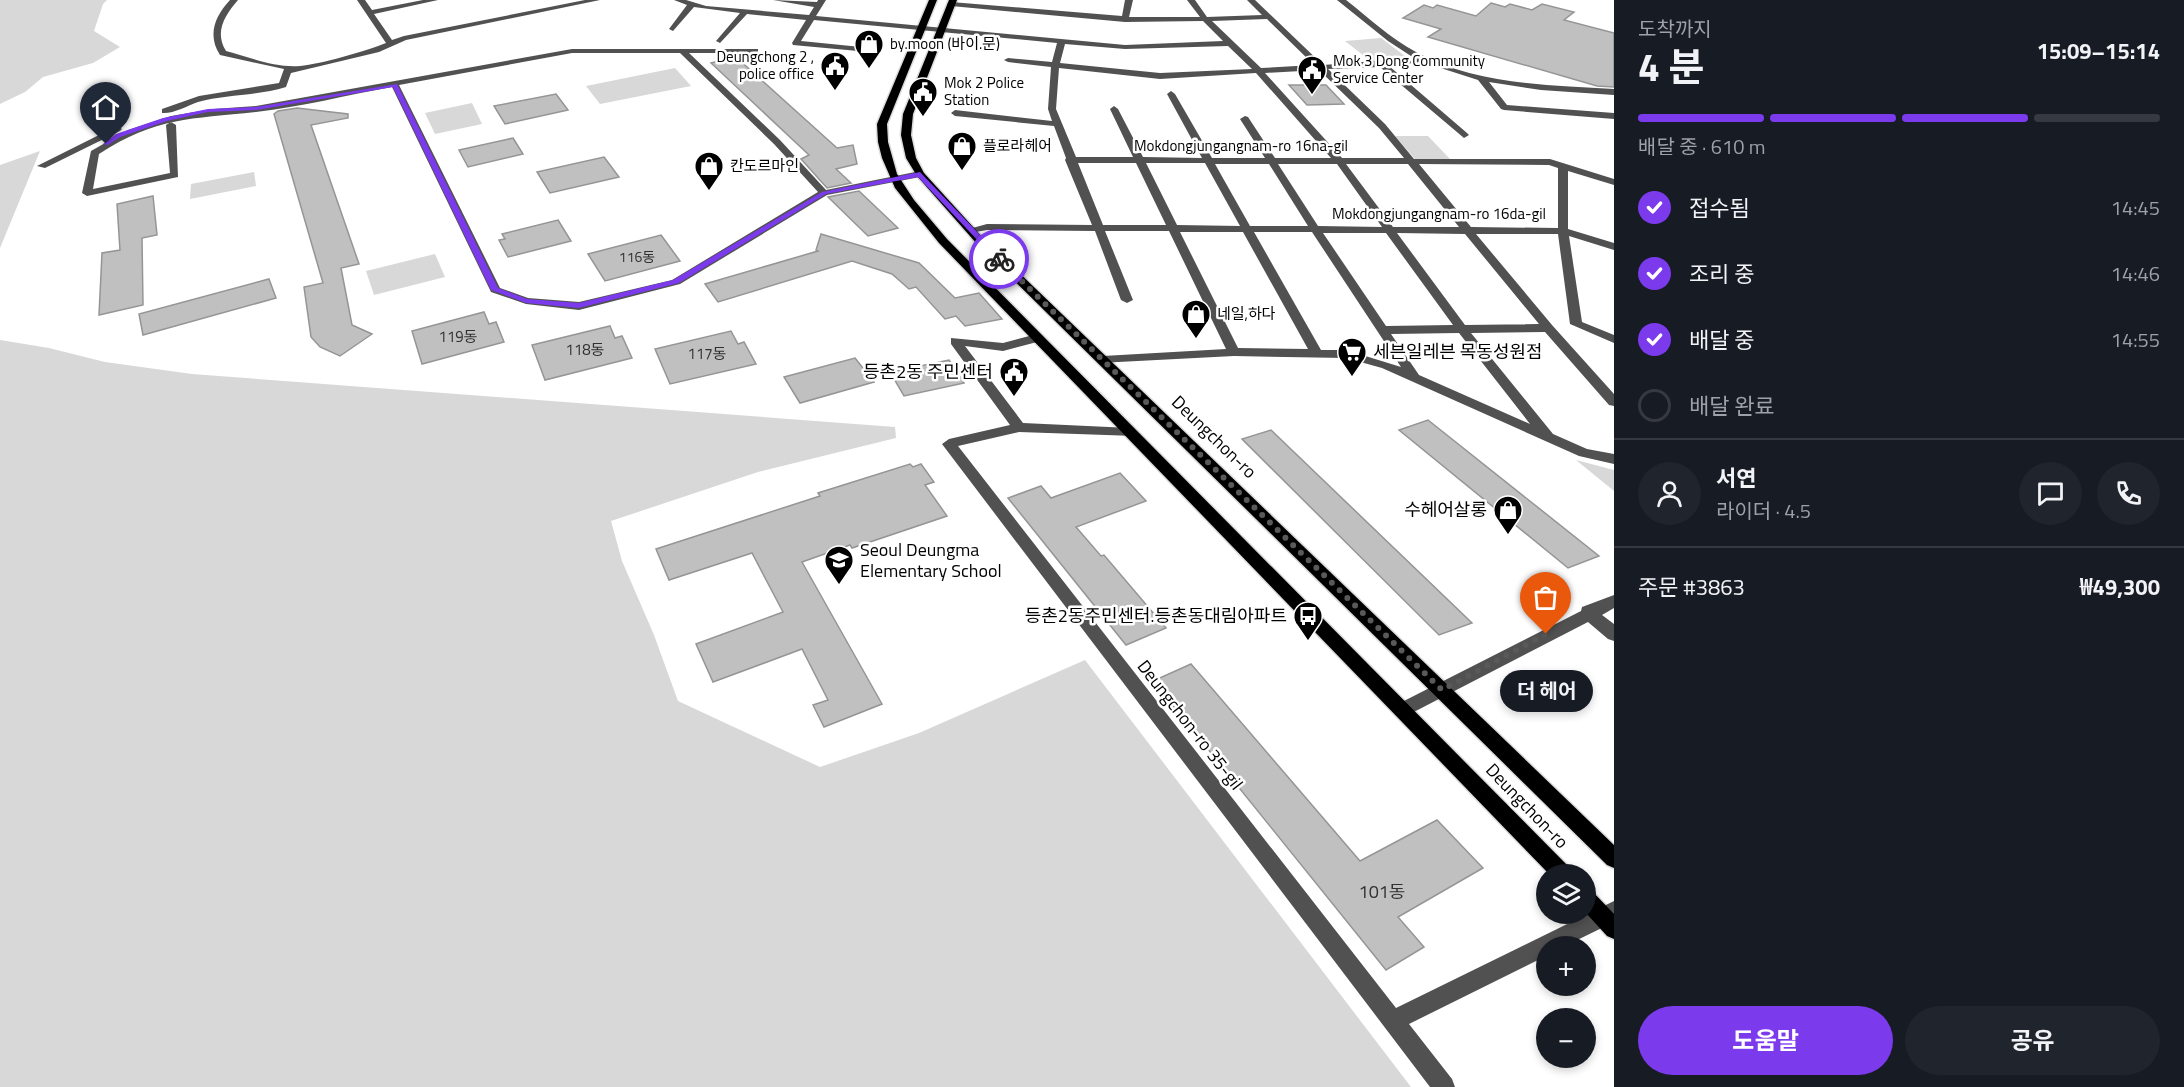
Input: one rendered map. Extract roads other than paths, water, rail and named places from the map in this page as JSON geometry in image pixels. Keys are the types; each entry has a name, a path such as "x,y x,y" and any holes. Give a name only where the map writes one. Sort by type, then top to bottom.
{"main road":[{"name":"Deungchon-ro","path":"933,0 882,124 881,145 894,178 912,205 943,241 1037,338 1552,864"},
{"name":"Deungchon-ro","path":"952,2 908,114 906,135 911,158 920,174 970,230 1614,858"},
{"path":"1596,907 1610,919"}],"street":[{"path":"234,0 219,18 216,42 223,53 273,66 298,68"},
{"path":"361,0 390,43"},
{"path":"370,13 434,0"},
{"path":"42,166 103,134 199,99 270,89 283,85 287,71 365,53 404,38 596,0"},
{"path":"678,0 691,5 746,12 1061,42 1143,47 1231,43"},
{"path":"777,0 820,2 796,44 858,49"},
{"path":"1036,12 1040,0"},
{"path":"1125,20 1129,0"},
{"path":"1191,0 1205,19 1258,70 1340,162 1392,230 1462,329 1549,438"},
{"path":"1251,0 1382,126 1548,328 1614,402"},
{"path":"1341,0 1391,39 1423,59 1504,83 1614,92"},
{"path":"952,2 1036,12 1083,12 1125,20 1267,16"},
{"path":"673,29 691,5"},
{"path":"720,41 746,12"},
{"path":"1061,42 1055,66 1052,110 1127,300"},
{"path":"171,126 175,175 87,193 94,153 118,135 165,119 208,110 256,109 572,51 755,51"},
{"path":"682,51 777,142 824,193"},
{"path":"1008,60 1160,76 1382,64 1423,59"},
{"path":"1382,64 1464,135"},
{"path":"1480,77 1504,107 1614,116"},
{"path":"395,85 495,290 526,301 579,306 676,282 824,193 920,174"},
{"path":"1171,94 1317,354"},
{"path":"1114,109 1234,352"},
{"path":"955,113 1057,124"},
{"name":"Mokdongjungangnam-ro 16da-gil","path":"1245,119 1315,230"},
{"name":"Mokdongjungangnam-ro 16na-gil","path":"1070,160 1550,162 1614,182"},
{"name":"Mokdongjungangnam-ro 16da-gil","path":"1563,167 1563,231 1576,324 1614,338"},
{"name":"Mokdongjungangnam-ro 16da-gil","path":"970,230 987,227 1563,231 1614,247"},
{"path":"1315,230 1414,377"},
{"path":"1383,330 1548,328"},
{"path":"1019,427 955,341 1003,347 1037,338"},
{"path":"1102,360 1234,352 1346,354 1386,365 1584,453 1614,459"},
{"name":"Deungchon-ro 35-gil","path":"1130,433 1019,427 949,444 1444,1087"},
{"path":"1402,710 1588,612 1614,601"},
{"path":"1588,612 1614,634"},
{"path":"1393,1021 1610,919"}],"place":[{"name":"by.moon (바이.문)","path":"869,70"},
{"name":"Deungchong 2 , police office","path":"835,92"},
{"name":"Mok 3 Dong Community Service Center","path":"1312,96"},
{"name":"Mok 2 Police Station","path":"923,118"},
{"name":"플로라헤어","path":"962,172"},
{"name":"칸도르마인","path":"709,192"},
{"name":"네일,하다","path":"1196,340"},
{"name":"세븐일레븐 목동성원점","path":"1352,378"},
{"name":"등촌2동 주민센터","path":"1014,398"},
{"name":"수헤어살롱","path":"1508,536"},
{"name":"Seoul Deungma Elementary School","path":"839,586"},
{"name":"더 헤어","path":"1546,634"},
{"name":"등촌2동주민센터.등촌동대림아파트","path":"1308,642"}]}
